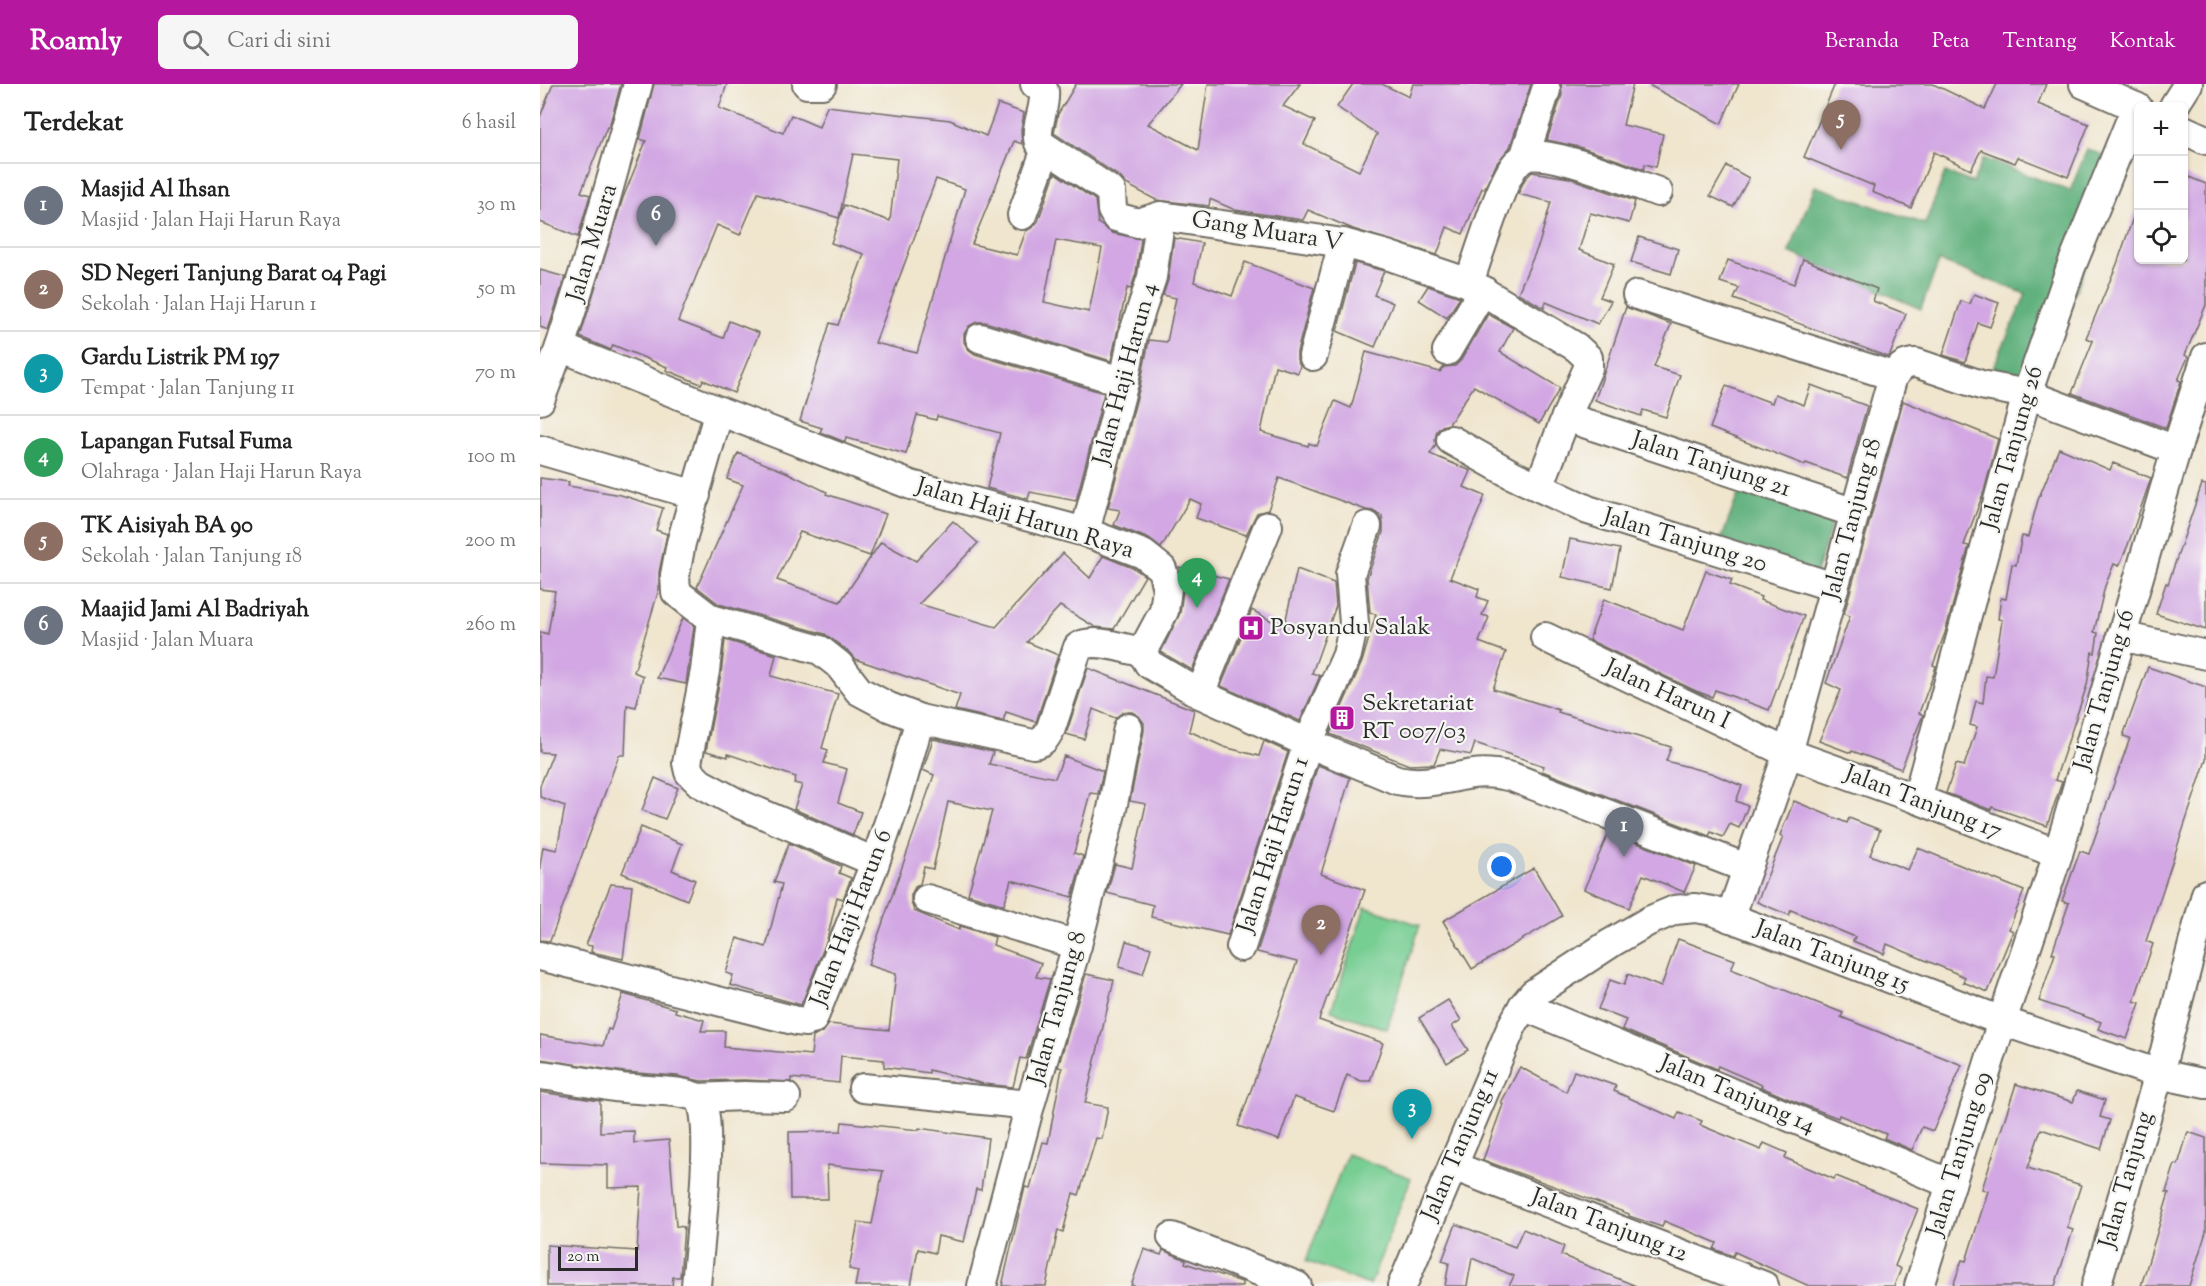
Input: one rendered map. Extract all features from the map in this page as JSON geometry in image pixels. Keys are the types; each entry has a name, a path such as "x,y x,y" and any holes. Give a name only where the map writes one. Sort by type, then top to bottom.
{"street":[{"name":"Jalan Muara","path":"540,400 560,346 617,165 638,84"},
{"path":"807,84 822,84"},
{"path":"2084,84 2134,106"},
{"path":"2177,102 2188,84"},
{"path":"1022,214 1046,149 1039,143 1037,136 1046,103 1042,86"},
{"path":"1524,158 1546,90"},
{"name":"Jalan Tanjung 26","path":"1917,799 2020,393 2134,114"},
{"path":"2188,132 2206,140"},
{"name":"Gang Muara V","path":"1046,149 1111,191 1112,210 1116,217 1138,224 1161,216 1343,243 1387,255 1476,286 1582,353 1588,368 1566,417"},
{"path":"1447,351 1476,286 1504,186 1512,168 1524,158 1530,156 1561,159 1658,192"},
{"name":"Jalan Haji Harun 4","path":"1084,532 1124,382 1133,335 1152,277 1161,216"},
{"path":"1313,356 1343,243"},
{"path":"1638,295 1893,376 1900,367 1908,363 1916,363 1981,385 2020,393 2176,450"},
{"path":"980,338 1124,382"},
{"name":"Jalan Haji Harun Raya","path":"560,346 719,411 911,485 1084,532 1143,554 1162,569 1167,589 1164,611 1142,652"},
{"name":"Jalan Tanjung 16","path":"2002,1021 2058,854 2176,450 2206,357"},
{"name":"Jalan Tanjung 18","path":"1730,918 1788,753 1893,376"},
{"path":"719,411 675,575 676,592 711,619 820,650 839,664 860,691 890,707 920,719 1039,744 1051,728 1078,647 1085,643 1142,652 1149,664 1200,694 1397,780 1411,783 1439,782 1474,774 1492,773 1512,777 1746,868"},
{"path":"1539,487 1566,417"},
{"name":"Jalan Tanjung 21","path":"1566,417 1855,513"},
{"name":"Jalan Tanjung 20","path":"1451,440 1513,475 1588,510 1834,587"},
{"path":"540,450 696,495"},
{"path":"1200,694 1268,526"},
{"name":"Jalan Haji Harun 1","path":"1241,946 1308,743 1347,655 1354,623 1350,574 1366,526"},
{"path":"711,619 705,671 687,763 689,772 700,783 737,803 875,862"},
{"path":"2121,636 2206,655"},
{"name":"Jalan Harun I","path":"1545,638 1788,753"},
{"name":"Jalan Haji Harun 6","path":"540,956 806,1023 813,1019 818,1012 875,862 898,796 920,719"},
{"name":"Jalan Tanjung 8","path":"982,1286 1030,1105 1077,945 1112,809 1128,728"},
{"name":"Jalan Tanjung 17","path":"1788,753 1917,799 2058,854"},
{"path":"927,899 1077,945"},
{"name":"Jalan Tanjung","path":"2096,1286 2158,1074 2205,900"},
{"name":"Jalan Tanjung 15","path":"1523,1006 1533,994 1611,943 1665,914 1675,910 1695,908 1713,911 2002,1021 2158,1074 2206,1083"},
{"name":"Jalan Tanjung 11","path":"1402,1286 1512,1026 1523,1006"},
{"name":"Jalan Tanjung 14","path":"1523,1006 1951,1184"},
{"name":"Jalan Tanjung 09","path":"1919,1286 2002,1021"},
{"path":"540,1075 622,1088 688,1094 698,1098 786,1097"},
{"path":"863,1088 1030,1105"},
{"path":"696,1286 705,1179 706,1131 705,1111 698,1098"},
{"name":"Jalan Tanjung 12","path":"1453,1166 1764,1286"},
{"path":"1172,1237 1297,1286"}],"green space":[{"path":"2087,149 2126,164 2039,384 1993,368 2026,294 1939,261 1921,309 1789,252 1815,186 1925,224 1945,172 1973,183 1983,158 2070,191"},
{"path":"1742,484 1835,514 1816,573 1721,540"},
{"path":"1365,907 1420,925 1387,1029 1331,1011"},
{"path":"1347,1154 1411,1178 1370,1285 1306,1261"}],"building":[{"path":"553,84 621,84 609,127 607,127 581,192 590,195 578,237 540,222 540,117"},
{"path":"654,84 727,84 719,108 783,133 791,115 819,127 827,106 950,120 986,136 998,104 1024,113 1021,130 1022,144 1014,141 972,244 1017,255 1026,231 1038,221 1055,173 1095,200 1098,223 1112,233 1141,239 1136,273 1131,289 1127,288 1111,361 985,322 977,322 969,326 964,334 964,342 975,354 1104,393 1076,501 1030,492 1028,499 987,488 1000,433 937,416 936,420 917,415 906,454 846,438 845,442 820,432 822,428 800,421 830,323 838,325 864,254 831,243 844,205 890,221 897,159 853,154 839,218 758,193 740,235 717,225 678,321 723,338 729,321 759,333 734,393 703,380 701,384 613,345 611,350 580,337 623,198 646,141 640,139","holes":["936,179 965,189 917,353 875,343","1056,240 1102,248 1089,312 1044,302"]},
{"path":"1076,84 1181,84 1148,124 1198,150 1208,84 1300,84 1283,106 1315,121 1304,144 1359,171 1377,134 1337,107 1353,84 1382,84 1409,97 1413,84 1531,84 1510,147 1497,163 1484,189 1482,188 1463,234 1447,227 1437,255 1353,229 1308,210 1303,220 1235,210 1210,199 1209,206 1156,200 1126,184 1120,177 1054,133 1058,114"},
{"path":"1561,84 1633,84 1623,125 1663,134 1656,167 1645,164 1644,169 1579,147 1547,140 1562,95"},
{"path":"1647,84 1739,84 1721,124"},
{"path":"1835,84 1933,84 1985,109 1997,84 2046,84 2038,104 2089,124 2068,177 2018,157 2015,163 1981,150 1971,170 1934,152 1911,208 1872,192 1874,186 1804,157"},
{"path":"1727,166 1749,178 1733,207 1710,196"},
{"path":"1532,172 1569,178 1635,201 1629,223 1590,213 1579,250 1614,264 1600,297 1611,301 1598,324 1546,302 1544,308 1518,293 1539,244 1551,202 1518,194 1525,179"},
{"path":"2188,177 2206,184 2206,305 2185,355 2188,357 2178,380 2181,381 2166,428 2072,393 2093,341 2086,338 2117,264 2134,215 2134,264 2188,264"},
{"path":"1639,237 1678,249 1671,274 1631,262"},
{"path":"1174,238 1202,243 1194,282 1232,296 1245,262 1314,288 1297,352 1300,366 1298,373 1275,366 1261,432 1308,446 1309,443 1317,446 1335,401 1351,408 1366,352 1440,372 1444,367 1455,366 1461,360 1488,314 1513,328 1500,352 1560,388 1539,424 1474,386 1449,424 1437,431 1436,445 1430,454 1471,471 1464,487 1485,496 1450,578 1479,589 1477,597 1488,601 1482,615 1489,617 1479,642 1506,652 1493,689 1671,747 1666,761 1711,773 1742,786 1736,801 1748,806 1739,828 1730,824 1723,837 1711,832 1709,836 1542,771 1544,766 1475,743 1471,755 1440,749 1434,764 1409,765 1330,734 1362,662 1376,614 1370,613 1367,578 1383,532 1383,524 1382,516 1373,511 1279,478 1268,510 1257,513 1246,535 1196,518 1201,504 1190,499 1161,548 1149,539 1114,525 1120,510 1108,508 1140,386 1149,340 1167,342 1176,298 1163,295 1168,280"},
{"path":"1803,259 1877,289 1873,301 1906,314 1888,357 1734,299 1739,288 1720,282 1728,260 1794,284"},
{"path":"1355,263 1384,271 1374,295 1393,303 1375,347 1337,331"},
{"path":"540,270 565,277 548,330 540,327"},
{"path":"1428,286 1460,297 1447,318 1419,300"},
{"path":"1974,294 1999,303 1990,327 1978,323 1965,362 1943,355 1961,301 1970,304"},
{"path":"1626,307 1671,324 1654,367 1680,375 1666,417 1643,410 1641,416 1595,400"},
{"path":"1811,385 1867,406 1847,478 1806,463 1805,465 1710,428 1726,386 1772,403 1775,394 1804,405"},
{"path":"1903,401 1998,439 1984,491 1964,545 1969,546 1945,633 1933,665 1936,666 1934,673 1919,713 1923,715 1901,769 1819,741 1841,690 1826,683 1850,616 1844,614"},
{"path":"2059,448 2110,470 2113,463 2151,478 2128,545 2119,566 2114,564 2105,586 2094,632 2098,633 2095,653 2092,652 2087,685 2055,780 2062,782 2047,826 1992,807 1991,810 1946,793 1956,764 1964,766 1977,727 1970,725 1976,701 1983,703 1986,676 1993,677 2002,620 1998,619 2001,598 2006,599 2012,564 2016,565 2022,536 2028,537 2038,500"},
{"path":"738,453 786,472 827,492 826,494 886,514 870,556 800,532 777,580 840,602 881,542 916,561 953,521 978,543 919,604 996,627 1063,553 1090,578 1103,556 1135,569 1145,576 1114,629 1095,627 1060,606 1027,642 1058,655 1036,722 1006,712 1003,721 955,710 960,695 855,659 825,634 719,604 697,587 743,485 727,479"},
{"path":"540,478 569,482 568,486 621,495 663,508 656,530 667,534 659,572 659,589 634,672 643,676 636,707 627,705 625,755 619,755 550,941 540,940 540,866 543,847 557,850 565,806 540,797 540,786 553,753 540,752 540,632 548,634 555,591 540,589"},
{"path":"2202,484 2206,485 2206,630 2156,614"},
{"path":"1570,539 1620,549 1612,588 1562,577"},
{"path":"1179,567 1229,579 1192,670 1161,652 1180,613 1183,591"},
{"path":"1297,569 1334,583 1336,606 1312,673 1320,676 1300,721 1221,686 1252,610 1284,628"},
{"path":"1706,571 1732,580 1730,585 1761,597 1760,600 1804,616 1769,710 1715,690 1712,697 1696,691 1589,640 1604,599 1683,630"},
{"path":"683,618 694,626 686,684 657,678"},
{"path":"725,640 776,655 771,676 838,694 822,748 828,750 824,763 847,769 838,803 861,812 853,835 794,809 802,785 794,783 796,777 728,754 728,757 706,751"},
{"path":"2148,667 2206,687 2206,760 2146,941 2153,944 2134,1001 2140,1003 2127,1039 2098,1029 2101,1022 2039,1001 2069,903 2062,901 2080,851 2089,854 2130,738 2123,736"},
{"path":"1088,668 1194,710 1189,731 1224,747 1259,756 1264,741 1288,752 1228,935 1151,917 1153,905 1107,893 1115,864 1132,868 1146,804 1130,801 1144,723 1132,712 1123,712 1115,718 1093,709 1084,739 1066,734"},
{"path":"933,739 993,752 989,764 1055,778 1064,756 1103,771 1098,794 1090,793 1074,853 1083,856 1072,897 1011,880 1004,905 968,894 992,811 948,802 933,869 924,867 920,884 915,887 911,895 914,911 959,930 960,926 995,937 993,945 1041,963 1036,977 1050,979 1026,1059 1020,1058 1013,1087 984,1084 929,1070 929,1073 884,1067 884,1060 841,1056 839,1083 791,1078 791,1082 701,1081 540,1059 540,1035 603,1046 623,994 676,1009 675,1012 704,1020 701,1031 725,1031 724,1047 811,1055 813,1037 824,1031 829,1024 889,1030 896,974 868,965 934,775 923,770"},
{"path":"1318,765 1350,778 1321,874 1365,890 1319,1020 1383,1043 1370,1081 1361,1081 1347,1075 1334,1111 1294,1097 1279,1140 1238,1126 1297,962 1257,952"},
{"path":"655,778 678,788 665,819 642,810"},
{"path":"1794,801 1847,823 1849,818 1880,830 1870,855 1908,870 1918,848 2024,891 2009,929 2013,931 1988,992 1963,982 1965,977 1887,944 1884,954 1853,941 1855,937 1791,910 1789,915 1757,902 1783,837 1780,835"},
{"path":"641,827 682,844 672,870 695,880 687,900 622,873"},
{"path":"1609,832 1696,866 1684,892 1643,875 1629,908 1584,889"},
{"path":"789,843 841,866 839,873 851,878 843,899 837,897 827,940 801,1005 730,985 733,975 726,973 737,938 766,947 782,884 774,882"},
{"path":"1534,868 1562,916 1472,969 1443,921"},
{"path":"611,884 632,886 623,959 591,952 592,946 586,945"},
{"path":"1678,939 1735,960 1731,969 1843,1013 1841,1017 1962,1065 1933,1131 1922,1127 1912,1150 1884,1138 1886,1134 1839,1115 1838,1118 1796,1102 1718,1066 1717,1069 1622,1029 1626,1020 1598,1009 1610,980 1624,985 1628,974 1661,987"},
{"path":"1126,941 1151,948 1143,974 1119,967"},
{"path":"1086,974 1114,980 1085,1103 1108,1107 1102,1139 1096,1138 1079,1195 1073,1193 1063,1232 1058,1230 1046,1286 1002,1286 1025,1187 1030,1188 1043,1142 1048,1143 1062,1068 1058,1067"},
{"path":"1448,1000 1461,1020 1452,1026 1468,1050 1447,1063 1419,1018"},
{"path":"1520,1067 1566,1092 1574,1071 1616,1086 1614,1091 1676,1119 1679,1112 1702,1121 1700,1125 1761,1150 1764,1143 1787,1153 1785,1158 1834,1179 1836,1176 1918,1209 1895,1266 1901,1269 1894,1286 1809,1286 1735,1252 1733,1256 1714,1249 1717,1243 1664,1221 1662,1227 1629,1216 1629,1214 1483,1160 1503,1104 1501,1103"},
{"path":"2016,1084 2073,1102 2077,1091 2105,1100 2100,1117 2110,1120 2101,1149 2041,1129 2028,1168 2081,1185 2067,1228 2073,1230 2055,1286 1953,1286 1962,1260 1966,1261 1988,1191 1982,1189"},
{"path":"540,1092 600,1101 600,1132 634,1131 634,1143 669,1140 676,1226 684,1227 680,1277 673,1277 672,1286 547,1286 547,1245 637,1251 641,1187 608,1188 608,1165 540,1163"},
{"path":"842,1122 919,1130 919,1128 988,1138 981,1190 976,1189 964,1242 938,1236 935,1253 918,1249 911,1286 855,1286 858,1271 849,1269 858,1222 872,1224 883,1171 827,1165 828,1199 790,1199 789,1132 841,1131"},
{"path":"2188,1132 2206,1138 2206,1232 2189,1286 2141,1286 2169,1193 2166,1192 2175,1164 2178,1165"},
{"path":"1456,1224 1515,1247 1523,1229 1564,1246 1561,1255 1636,1286 1509,1286 1514,1276 1472,1258 1467,1286 1445,1286 1449,1263 1442,1261"},
{"path":"1144,1249 1161,1255 1163,1250 1186,1260 1185,1263 1242,1282 1242,1286 1131,1286"}],"place":[{"name":"TK Aisiyah BA 90","path":"1841,150"},
{"name":"Maajid Jami Al Badriyah","path":"656,246"},
{"name":"Lapangan Futsal Fuma","path":"1197,608"},
{"name":"Posyandu Salak","path":"1251,628"},
{"name":"Sekretariat RT 007/03","path":"1342,718"},
{"name":"Masjid Al Ihsan","path":"1624,857"},
{"name":"SD Negeri Tanjung Barat 04 Pagi","path":"1321,955"},
{"name":"Gardu Listrik PM 197","path":"1412,1139"}]}
